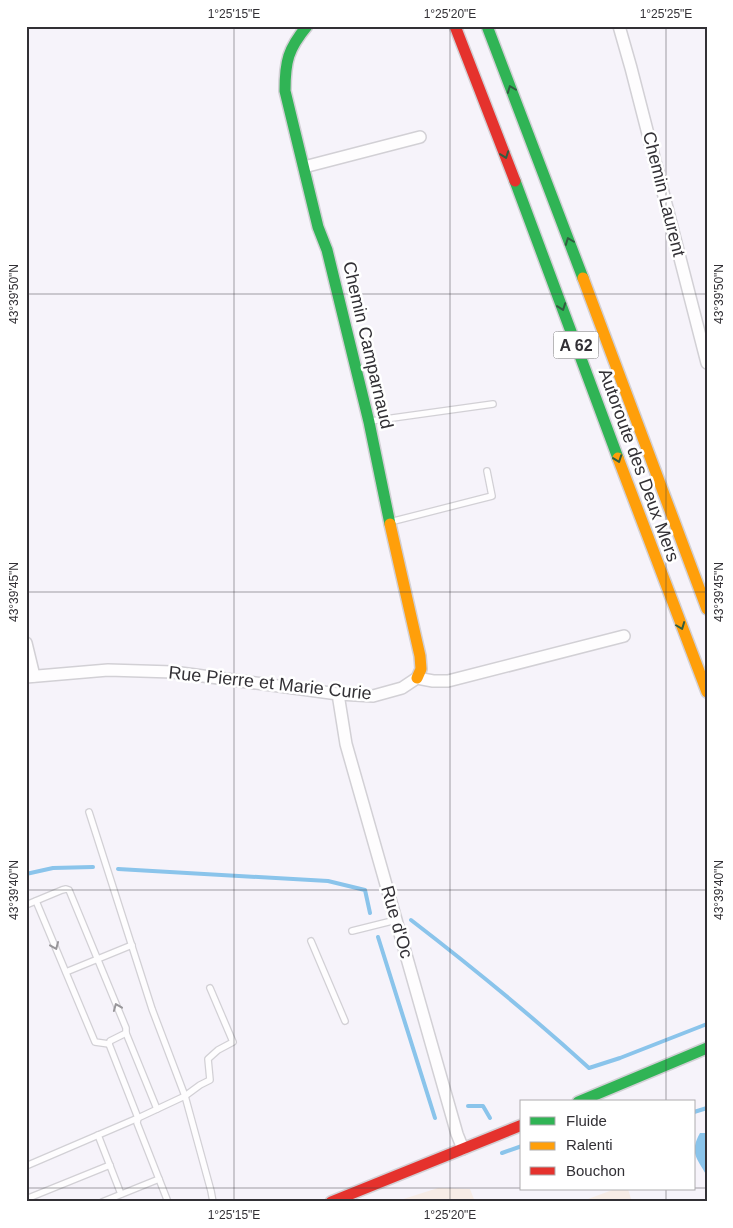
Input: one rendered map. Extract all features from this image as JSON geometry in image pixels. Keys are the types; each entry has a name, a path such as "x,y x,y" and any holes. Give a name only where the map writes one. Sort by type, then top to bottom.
{"main road":[{"name":"Chemin Camparnaud","path":"307,26 294,41 287,58 284,72 285,91 318,227 327,250 369,422 389,522 420,656 421,669 417,678"},
{"name":"Autoroute des Deux Mers","path":"455,26 492,118 660,571 707,692"},
{"name":"Autoroute des Deux Mers","path":"487,26 707,609"},
{"path":"583,1100 707,1048"},
{"path":"331,1201 520,1126"}],"street":[{"name":"Chemin Laurent","path":"619,26 706,358"},
{"path":"304,166 420,137"},
{"path":"417,678 448,681 624,636"},
{"path":"26,643 30,677"},
{"name":"Rue Pierre et Marie Curie","path":"30,677 108,670 173,672 338,694 373,696 402,688 417,678"},
{"name":"Rue d'Oc","path":"338,694 346,744 457,1134 463,1149"}],"lane":[{"path":"369,422 493,404"},
{"path":"389,522 492,496 487,471"},
{"path":"89,812 152,1009 185,1096 215,1202"},
{"path":"26,905 62,890 69,890 157,1109"},
{"path":"36,901 95,1042 109,1044"},
{"path":"352,931 396,920"},
{"path":"311,942 345,1021"},
{"path":"66,972 132,945"},
{"path":"26,1166 138,1118 185,1096 210,1080 208,1059 218,1050 233,1042 210,988"},
{"path":"109,1044 114,1038 126,1033"},
{"path":"109,1044 168,1202"},
{"path":"98,1135 121,1194"},
{"path":"26,1199 110,1164"},
{"path":"102,1202 159,1179"}],"shaded area":[{"path":"438,1188 470,1189 475,1202 394,1202"},
{"path":"612,1190 628,1190 632,1202 580,1202"}],"water":[{"path":"700,1133 707,1133 707,1176 697,1160 697,1140"}],"waterway":[{"path":"26,874 53,868 93,867"},
{"path":"118,869 328,881 365,890 370,913"},
{"path":"411,920 502,992 589,1068 707,1024"},
{"path":"378,937 435,1118"},
{"path":"468,1106 483,1106 490,1118"},
{"path":"696,1111 707,1108"},
{"path":"502,1153 520,1147"}],"traffic: fast":[{"path":"307,26 289,56 285,91 318,227 327,250 369,422 390,524"},
{"path":"487,26 583,278"},
{"path":"515,181 618,458"},
{"path":"583,1100 707,1048"}],"traffic: slow":[{"path":"583,278 707,609"},
{"path":"618,458 707,692"},
{"path":"390,524 420,656 421,669 417,678"}],"traffic: jam":[{"path":"455,26 515,181"},
{"path":"331,1202 520,1126"}]}
